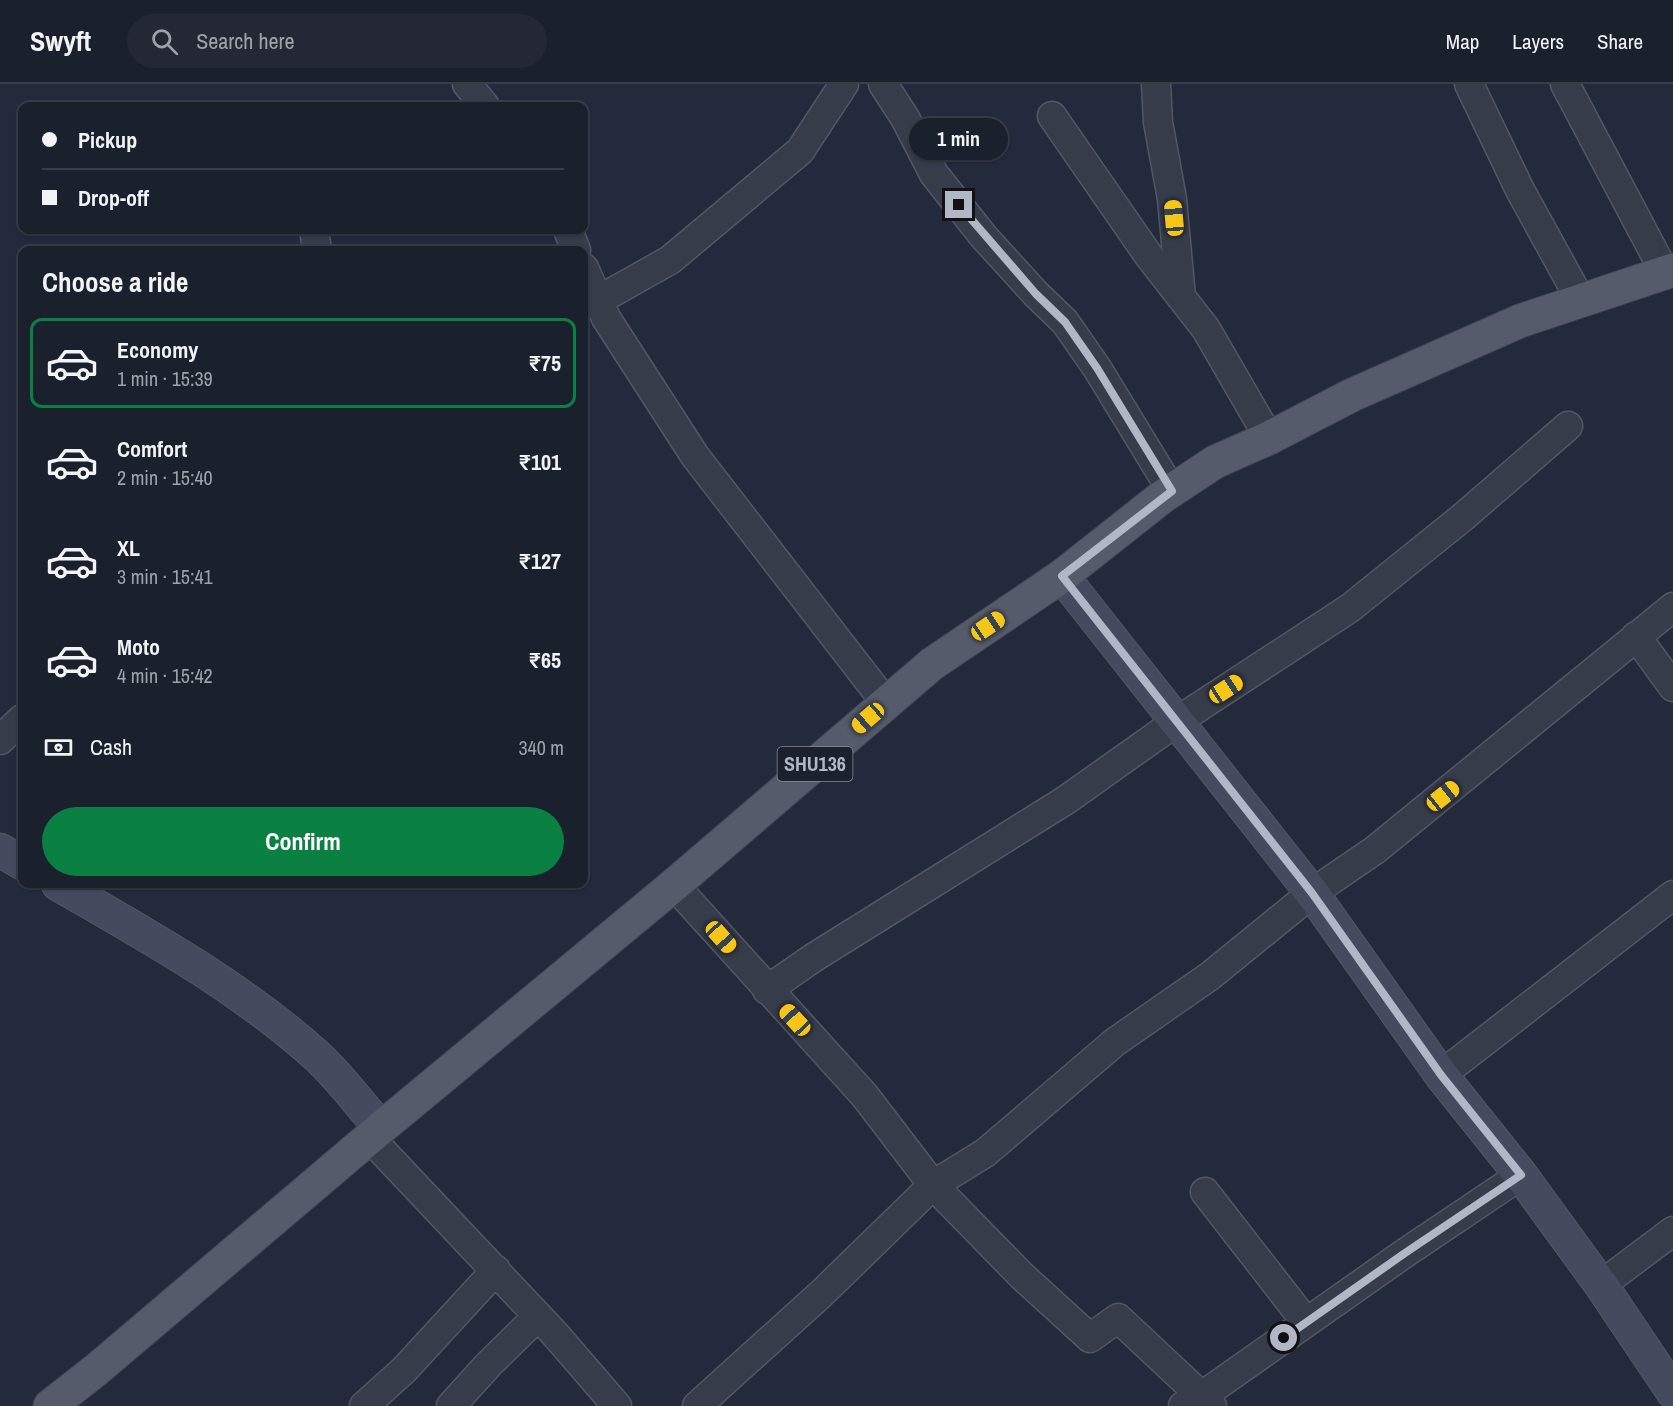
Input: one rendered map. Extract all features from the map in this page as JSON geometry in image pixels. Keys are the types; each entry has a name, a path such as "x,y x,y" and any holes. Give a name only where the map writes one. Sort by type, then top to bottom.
{"main road":[{"name":"SHU136","path":"50,1406 96,1370 375,1133 674,885 932,664 1062,576 1172,491 1215,462 1269,438 1352,395 1510,325 1669,271"}],"street":[{"path":"466,84 482,102"},
{"path":"597,301 670,260 800,151 844,84"},
{"path":"883,84 905,118 934,174 984,237 1065,322 1097,368 1172,491"},
{"path":"1156,84 1158,122 1172,199 1181,297"},
{"path":"1469,84 1520,190 1581,301"},
{"path":"1565,84 1669,271"},
{"path":"1052,116 1149,256 1206,329 1269,438"},
{"path":"588,278 606,318 695,456 886,703"},
{"path":"767,990 813,958 1066,800 1176,722 1350,608 1463,517 1568,426"},
{"path":"1062,576 1312,893 1441,1075 1521,1175 1601,1285 1673,1392"},
{"path":"697,1406 821,1294 933,1185 986,1153 1115,1042 1210,976 1312,893 1376,850 1528,728 1673,607"},
{"path":"1636,636 1673,687"},
{"path":"0,740 18,723"},
{"path":"0,850 18,861"},
{"path":"674,885 865,1096 933,1185 1022,1276 1090,1338 1118,1318 1199,1403 1306,1322 1521,1175"},
{"path":"65,888 158,941 236,991 318,1057 375,1133 538,1316 605,1402"},
{"path":"1441,1075 1673,894"},
{"path":"1204,1192 1306,1322"},
{"path":"1601,1285 1673,1231"},
{"path":"364,1406 404,1370 496,1270"},
{"path":"451,1406 489,1364 538,1316"}],"route":[{"path":"959,205 984,237 1065,322 1097,368 1172,491 1062,576 1312,893 1441,1075 1521,1175 1284,1338"}]}
